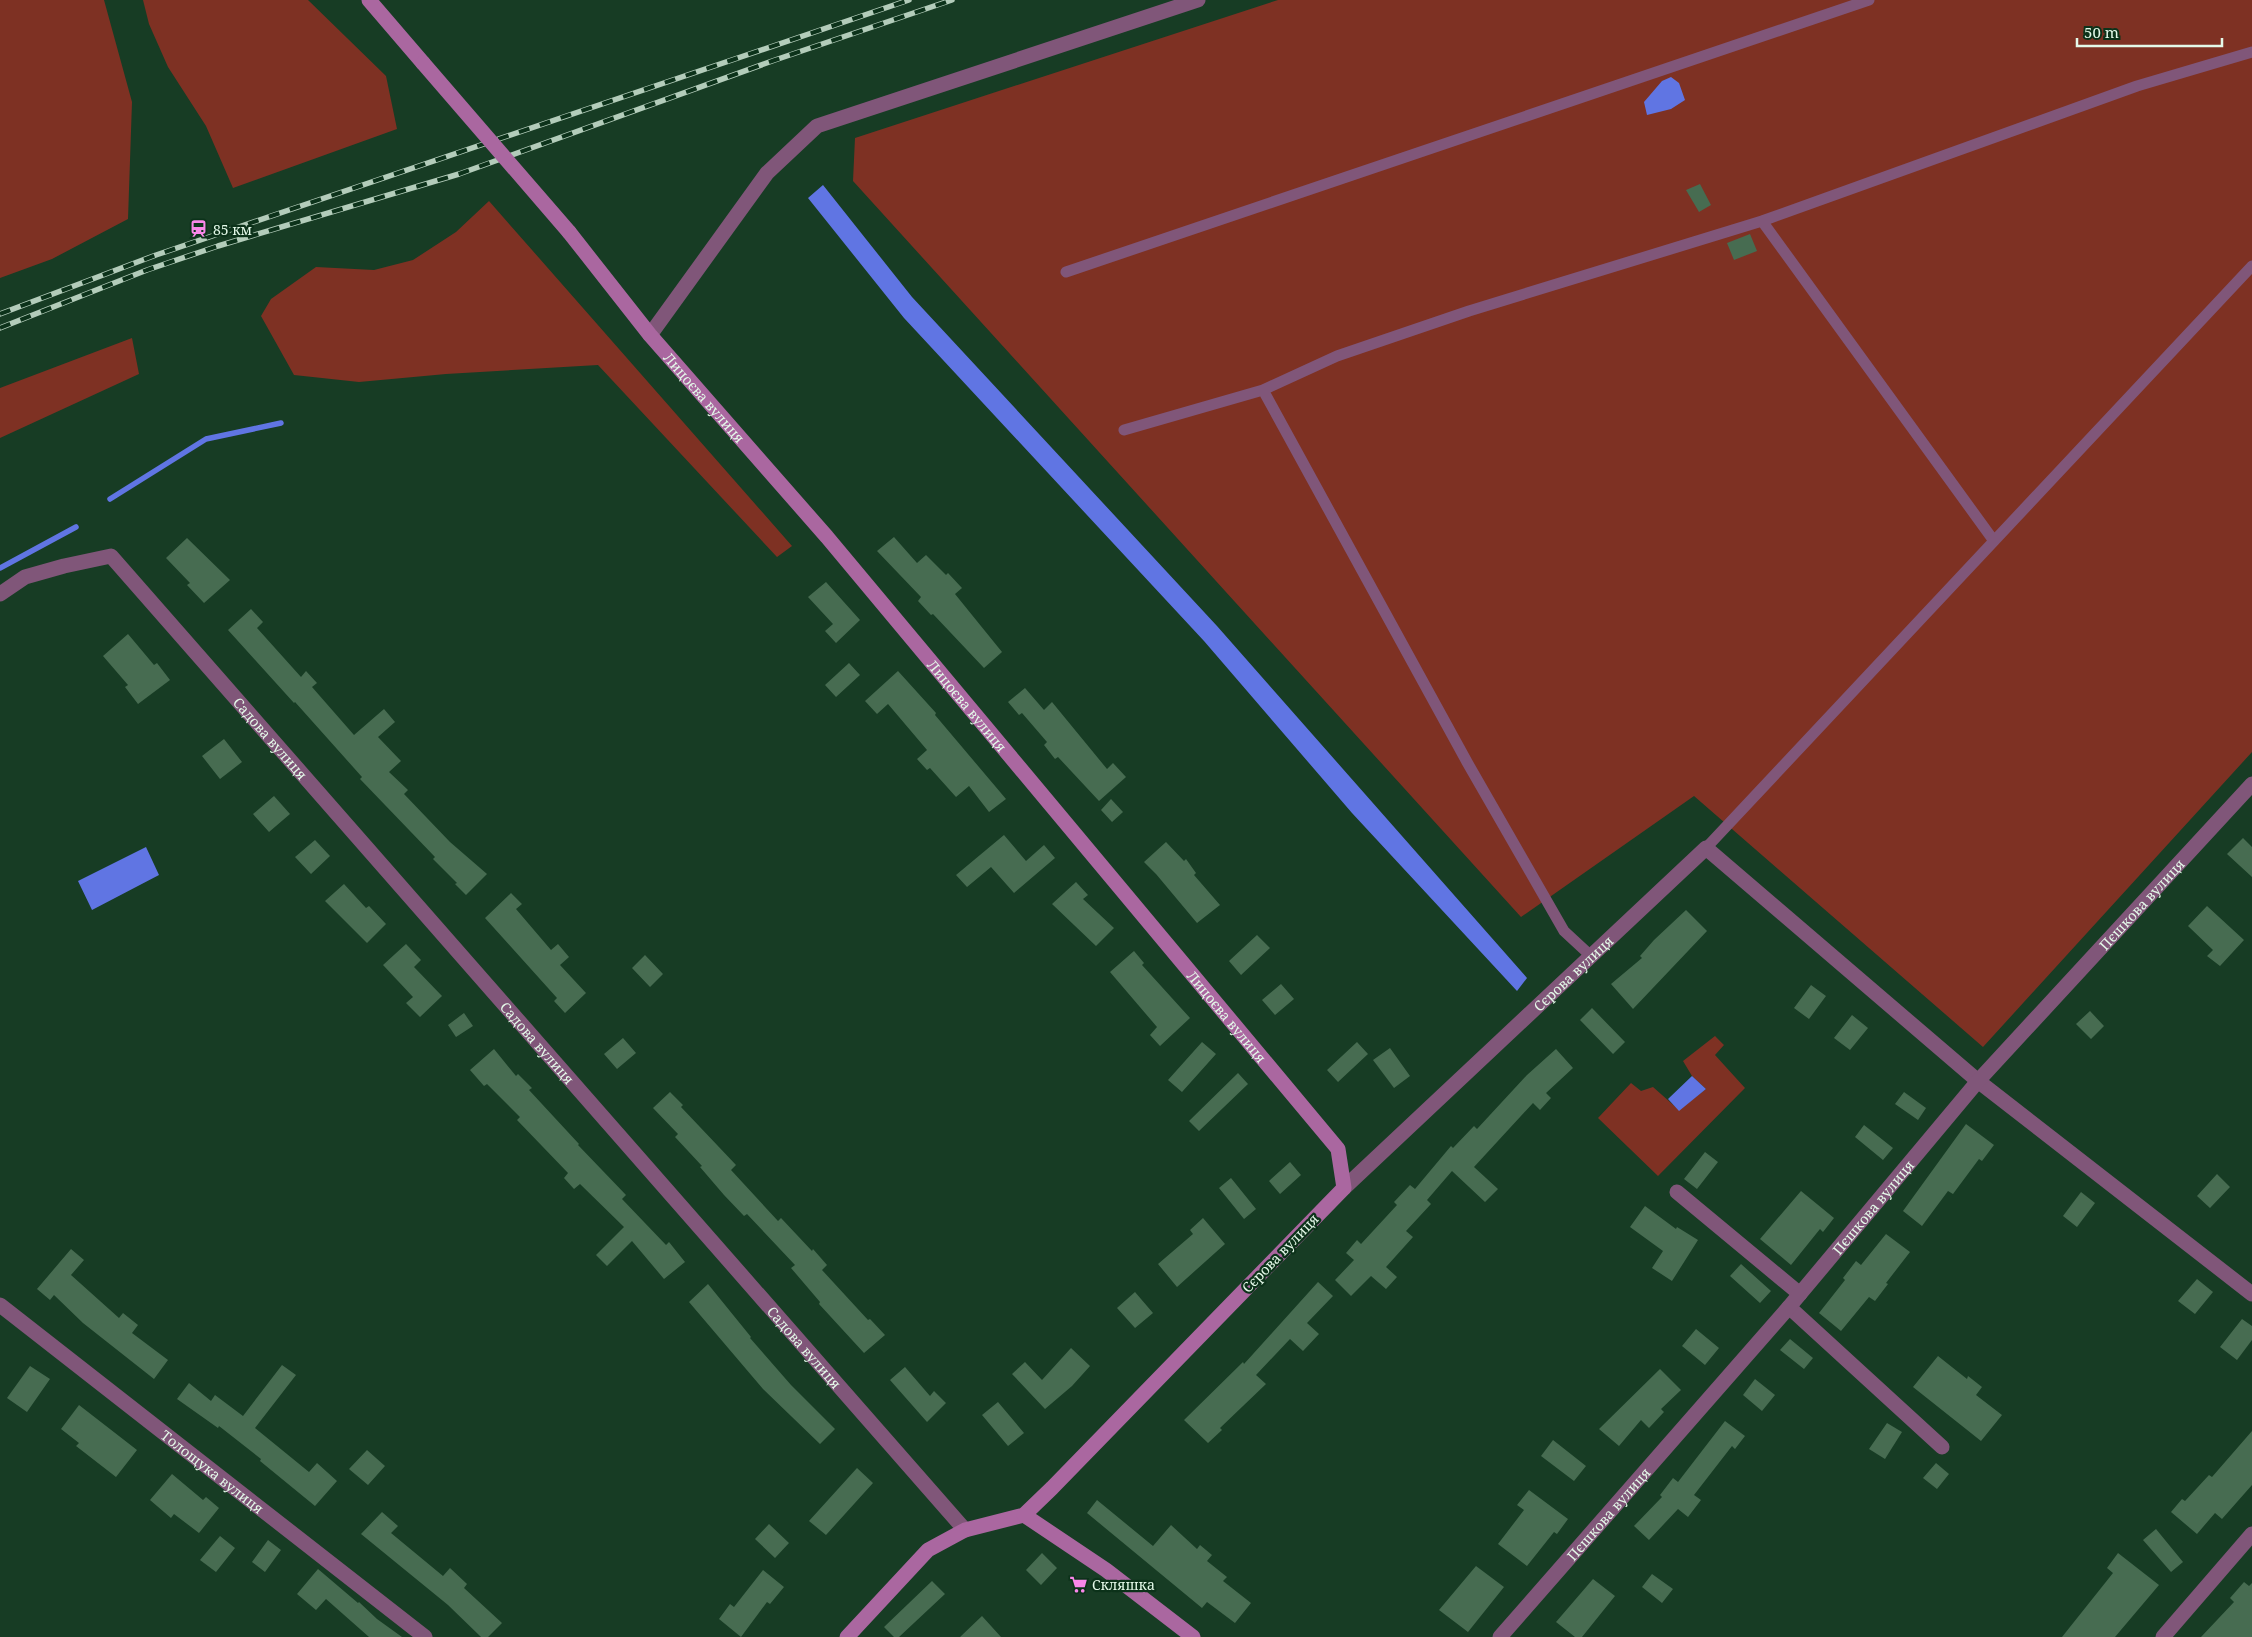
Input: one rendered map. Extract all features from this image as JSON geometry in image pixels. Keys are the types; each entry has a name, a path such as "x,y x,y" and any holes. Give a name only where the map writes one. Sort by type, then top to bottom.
{"street":[{"name":"Лицоєва вулиця","path":"369,0 569,232 650,335 827,537 1338,1149 1344,1188"},
{"path":"650,335 767,173 817,126 1198,0"},
{"name":"Садова вулиця","path":"0,594 25,577 111,556 964,1530"},
{"name":"Пєшкова вулиця","path":"1500,1637 1789,1307 1978,1081 2252,784"},
{"path":"1706,848 1978,1081 2252,1294"},
{"name":"Сєрова вулиця","path":"847,1637 928,1550 964,1530 1024,1515 1344,1188 1706,848"},
{"path":"1676,1192 1800,1294"},
{"name":"Толощука вулиця","path":"0,1305 425,1637"},
{"path":"1789,1307 1942,1447"},
{"path":"1024,1515 1106,1570 1193,1637"},
{"path":"2163,1637 2252,1534"}],"lane":[{"path":"1066,272 1869,0"},
{"path":"1124,430 1263,390 1346,353 1469,311 1762,220 2137,86 2252,52"},
{"path":"1762,220 1994,540"},
{"path":"1706,848 2252,266"},
{"path":"1263,390 1458,745 1564,931 1591,956"}],"shaded area":[{"path":"0,0 104,0 132,102 128,219 52,259 0,278"},
{"path":"143,0 308,0 386,76 397,129 233,188 206,126 168,67 149,24"},
{"path":"1278,0 2252,0 2252,752 1983,1047 1694,796 1521,917 853,181 855,138"},
{"path":"489,201 792,546 777,557 598,365 446,374 359,382 294,375 261,316 271,299 316,267 374,270 413,260 456,232"},
{"path":"132,338 139,374 0,438 0,388"},
{"path":"1715,1036 1724,1045 1715,1055 1745,1088 1658,1176 1598,1118 1631,1083 1641,1091 1653,1087 1679,1110 1706,1089 1692,1076 1683,1061"}],"water":[{"path":"1671,77 1679,83 1685,100 1671,109 1647,115 1644,102 1662,81"},
{"path":"823,185 912,297 1217,626 1527,978 1517,991 1352,813 1204,641 904,318 808,198"},
{"path":"146,847 159,875 92,910 78,881"},
{"path":"1692,1076 1706,1089 1679,1111 1668,1099"}],"building":[{"path":"1700,184 1711,205 1699,212 1686,190"},
{"path":"1750,234 1757,251 1734,260 1727,243"},
{"path":"894,537 917,563 926,555 946,575 948,573 962,588 955,594 1002,652 984,668 933,614 931,615 918,601 921,597 877,551"},
{"path":"187,538 230,580 204,603 187,585 190,583 166,558"},
{"path":"826,582 860,620 836,643 825,631 833,624 808,597"},
{"path":"251,609 263,622 257,628 301,677 306,671 317,683 312,687 354,735 384,709 395,722 378,737 401,761 389,772 408,790 404,794 450,842 487,874 466,895 433,859 435,857 360,779 362,777 228,630"},
{"path":"128,634 154,665 157,663 170,680 138,704 125,687 128,685 103,656"},
{"path":"849,663 860,675 836,697 825,685"},
{"path":"898,671 936,713 935,715 1006,799 989,812 969,786 956,797 930,768 927,770 917,759 927,750 888,704 877,714 865,701"},
{"path":"1025,688 1044,710 1052,702 1107,769 1113,763 1126,777 1099,801 1058,757 1055,759 1044,745 1047,742 1022,713 1019,715 1008,702"},
{"path":"224,739 242,762 220,779 202,756"},
{"path":"274,796 290,814 269,832 253,814"},
{"path":"1111,799 1123,812 1112,822 1101,810"},
{"path":"1004,835 1026,861 1044,845 1055,858 1014,893 991,867 967,887 956,875"},
{"path":"2243,838 2252,847 2252,877 2227,854"},
{"path":"315,840 330,856 311,874 295,857"},
{"path":"1166,842 1184,861 1186,859 1196,873 1194,875 1220,905 1197,923 1144,862"},
{"path":"1076,882 1088,895 1083,899 1114,928 1096,946 1052,904"},
{"path":"344,884 366,908 369,906 386,924 367,943 325,901"},
{"path":"511,893 522,904 516,909 551,950 558,944 569,957 560,965 586,993 565,1013 554,1001 557,998 485,918"},
{"path":"2207,906 2244,940 2220,966 2207,956 2213,950 2188,926"},
{"path":"1686,910 1707,931 1633,1009 1611,984 1642,958 1640,956 1654,940"},
{"path":"1257,935 1270,948 1241,975 1229,961"},
{"path":"406,944 421,960 414,967 442,996 420,1017 406,1003 413,997 383,965"},
{"path":"1134,951 1144,963 1142,965 1190,1018 1160,1046 1150,1035 1157,1027 1110,972"},
{"path":"645,955 663,974 650,987 632,968"},
{"path":"1281,984 1294,999 1275,1015 1262,1000"},
{"path":"1811,985 1826,996 1809,1019 1794,1008"},
{"path":"1592,1008 1625,1042 1613,1054 1580,1020"},
{"path":"2090,1011 2104,1026 2091,1039 2076,1024"},
{"path":"464,1013 473,1026 456,1037 448,1025"},
{"path":"1852,1015 1868,1028 1850,1050 1834,1038"},
{"path":"623,1038 636,1053 617,1069 604,1054"},
{"path":"1202,1042 1216,1054 1182,1092 1168,1080"},
{"path":"1357,1042 1368,1054 1338,1082 1327,1070"},
{"path":"1390,1048 1410,1076 1394,1088 1373,1060"},
{"path":"494,1049 516,1076 518,1074 532,1088 529,1090 578,1145 626,1195 622,1199 666,1245 669,1242 685,1262 664,1279 632,1241 607,1266 596,1255 624,1227 580,1184 574,1189 564,1178 568,1173 517,1120 520,1117 487,1084 484,1086 470,1070"},
{"path":"1556,1049 1573,1068 1546,1093 1551,1098 1540,1110 1533,1103 1474,1167 1498,1189 1485,1202 1452,1171 1427,1200 1431,1204 1406,1231 1413,1237 1386,1267 1397,1277 1386,1289 1371,1276 1351,1296 1335,1280 1354,1260 1346,1253 1357,1240 1361,1244 1397,1205 1394,1202 1410,1185 1415,1189 1451,1146 1453,1148 1474,1126 1477,1129 1527,1075"},
{"path":"1238,1073 1248,1084 1199,1131 1189,1121"},
{"path":"670,1092 683,1105 681,1107 736,1165 731,1170 778,1221 781,1218 812,1251 813,1249 827,1265 822,1270 868,1320 870,1319 885,1335 864,1353 819,1304 820,1302 791,1268 795,1265 747,1214 744,1216 724,1195 700,1167 702,1166 675,1137 678,1134 653,1108"},
{"path":"1904,1092 1926,1108 1918,1120 1895,1104"},
{"path":"1966,1124 1994,1145 1982,1161 1979,1159 1953,1194 1948,1191 1922,1226 1903,1211"},
{"path":"1864,1125 1893,1148 1883,1160 1855,1137"},
{"path":"1705,1152 1718,1162 1697,1189 1684,1179"},
{"path":"1290,1162 1301,1175 1280,1194 1269,1181"},
{"path":"2217,1174 2230,1187 2210,1208 2197,1196"},
{"path":"1231,1178 1256,1209 1244,1219 1219,1188"},
{"path":"1801,1191 1834,1218 1823,1232 1820,1229 1791,1265 1760,1239"},
{"path":"2081,1192 2095,1203 2077,1227 2063,1216"},
{"path":"1645,1206 1676,1229 1677,1227 1698,1240 1672,1281 1652,1268 1663,1251 1630,1227"},
{"path":"1203,1218 1225,1244 1177,1287 1158,1264 1193,1234 1190,1230"},
{"path":"1886,1234 1910,1252 1886,1283 1888,1284 1875,1301 1869,1297 1841,1331 1819,1313 1845,1280 1843,1278 1856,1261 1861,1265"},
{"path":"71,1249 84,1260 71,1275 119,1318 123,1313 138,1325 132,1333 168,1360 154,1379 83,1323 54,1295 50,1300 37,1289"},
{"path":"1741,1264 1771,1291 1760,1303 1730,1276"},
{"path":"2197,1279 2213,1292 2195,1314 2178,1301"},
{"path":"1318,1282 1333,1296 1307,1323 1319,1334 1303,1351 1290,1339 1256,1375 1266,1384 1220,1428 1222,1430 1208,1443 1184,1420 1243,1362 1244,1364"},
{"path":"708,1284 750,1338 791,1385 835,1429 820,1444 763,1389 689,1302"},
{"path":"1135,1292 1153,1313 1135,1328 1117,1308"},
{"path":"2242,1319 2252,1326 2252,1340 2237,1360 2220,1347"},
{"path":"1696,1329 1719,1348 1705,1365 1682,1346"},
{"path":"1790,1339 1813,1358 1804,1369 1780,1350"},
{"path":"1071,1348 1090,1366 1072,1386 1045,1409 1012,1374 1025,1362 1042,1380"},
{"path":"1938,1356 1967,1379 1968,1376 1982,1387 1976,1395 2002,1415 1981,1441 1913,1387"},
{"path":"282,1365 296,1375 255,1428 309,1472 317,1463 337,1481 315,1506 260,1461 261,1459 219,1426 218,1428 177,1399 189,1383 211,1401 215,1395 243,1416"},
{"path":"30,1366 50,1379 27,1412 7,1398"},
{"path":"905,1367 930,1396 934,1391 946,1403 927,1422 890,1380"},
{"path":"1660,1369 1681,1390 1661,1409 1664,1412 1649,1428 1641,1420 1619,1446 1599,1429"},
{"path":"1755,1379 1775,1395 1762,1411 1743,1395"},
{"path":"998,1402 1024,1433 1008,1446 982,1415"},
{"path":"79,1405 137,1450 116,1477 76,1446 79,1443 61,1429"},
{"path":"1725,1421 1745,1436 1735,1449 1732,1446 1694,1495 1701,1500 1688,1517 1678,1509 1649,1540 1634,1526 1662,1497 1660,1495 1673,1478 1678,1482"},
{"path":"1887,1423 1902,1432 1885,1459 1869,1449"},
{"path":"2252,1431 2252,1485 2222,1519 2215,1513 2197,1534 2171,1512 2182,1499 2185,1501 2209,1475 2212,1477"},
{"path":"1553,1440 1586,1466 1574,1481 1541,1456"},
{"path":"367,1450 385,1466 368,1485 349,1469"},
{"path":"1936,1463 1949,1474 1937,1489 1923,1478"},
{"path":"857,1468 873,1483 826,1535 809,1521"},
{"path":"172,1474 203,1500 206,1497 219,1508 199,1533 174,1514 171,1518 150,1500"},
{"path":"1529,1490 1568,1519 1557,1534 1554,1532 1527,1566 1498,1544 1524,1510 1517,1505"},
{"path":"1097,1500 1153,1546 1171,1525 1197,1549 1200,1545 1212,1555 1207,1561 1227,1577 1223,1581 1251,1603 1235,1623 1207,1602 1202,1608 1087,1513"},
{"path":"382,1512 398,1526 391,1533 443,1576 450,1568 467,1584 464,1588 502,1623 488,1637 481,1637 448,1605 361,1534"},
{"path":"769,1524 789,1543 775,1558 755,1539"},
{"path":"2156,1529 2183,1562 2171,1572 2143,1540"},
{"path":"220,1536 235,1548 216,1572 200,1560"},
{"path":"268,1540 281,1550 265,1572 252,1562"},
{"path":"1042,1553 1057,1568 1041,1585 1026,1570"},
{"path":"2118,1553 2159,1585 2115,1637 2062,1637 2113,1573 2107,1568"},
{"path":"1476,1566 1504,1587 1468,1632 1439,1610"},
{"path":"318,1569 377,1619 402,1637 369,1637 326,1599 316,1610 297,1594"},
{"path":"763,1570 784,1587 770,1604 767,1602 741,1637 719,1619 730,1604 734,1607"},
{"path":"1652,1574 1673,1589 1662,1603 1642,1587"},
{"path":"1593,1579 1615,1596 1582,1637 1575,1637 1556,1622"},
{"path":"932,1581 945,1594 899,1637 894,1637 884,1627"},
{"path":"2244,1582 2249,1586 2252,1583 2252,1637 2201,1637 2234,1602 2230,1598"},
{"path":"982,1616 1001,1637 960,1637"}],"waterway":[{"path":"110,499 206,439 281,423"},
{"path":"0,568 76,527"}],"railway":[{"path":"0,314 156,255 909,0"},
{"path":"0,328 147,270 218,246 459,174 775,60 952,0"}],"place":[{"name":"85 км","path":"199,229"},
{"name":"Скляшка","path":"1078,1584"}]}
